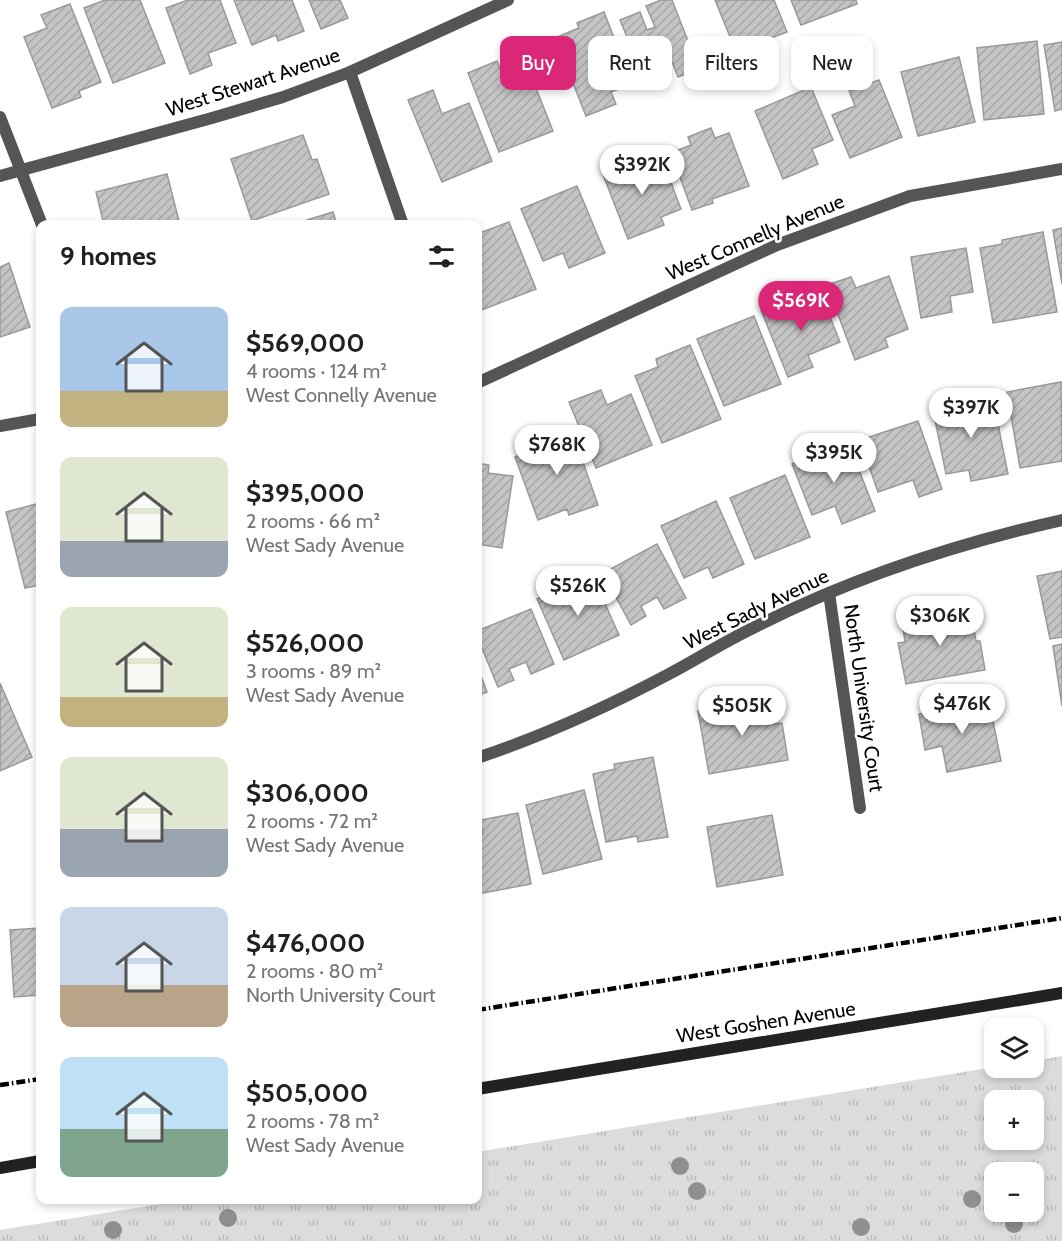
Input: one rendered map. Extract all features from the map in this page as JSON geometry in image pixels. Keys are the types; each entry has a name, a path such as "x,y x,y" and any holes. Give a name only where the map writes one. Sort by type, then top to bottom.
{"main road":[{"name":"West Goshen Avenue","path":"482,1088 1062,993"},
{"path":"0,1168 36,1162"}],"street":[{"name":"West Stewart Avenue","path":"0,176 283,97 350,72 508,0"},
{"path":"350,72 401,220"},
{"path":"0,117 40,220"},
{"name":"West Connelly Avenue","path":"482,381 777,245 877,208 910,196 1062,169"},
{"path":"0,426 36,419"},
{"name":"West Sady Avenue","path":"482,756 586,715 669,674 753,628 829,593 910,561 998,534 1062,520"},
{"name":"North University Court","path":"829,593 860,808"}],"green space":[{"path":"1062,1056 1062,1241 0,1241 0,1230 160,1204 482,1204 482,1151 984,1069 984,1078 1044,1078 1044,1059"}],"building":[{"path":"105,0 140,0 165,63 113,83 84,8"},
{"path":"188,0 220,0 236,43 208,53 212,65 190,74 166,8"},
{"path":"234,0 292,0 304,31 278,41 276,35 252,45"},
{"path":"309,0 340,0 348,18 321,29"},
{"path":"661,0 672,0 686,36 684,36 684,75 678,77 672,62 672,36 627,36 620,20 640,12 647,30 655,27 646,6"},
{"path":"715,0 774,0 787,32 776,36 730,36"},
{"path":"791,0 856,0 857,4 801,25"},
{"path":"70,4 101,82 79,91 81,97 52,108 24,37 47,28 41,15"},
{"path":"604,12 613,36 588,36 588,90 616,90 611,92 616,104 586,116 576,90 576,36 560,36 579,28 577,23"},
{"path":"1037,41 1044,114 984,120 977,48"},
{"path":"1062,42 1062,109 1055,111 1044,45"},
{"path":"959,57 975,122 918,136 901,72"},
{"path":"497,61 500,68 500,90 537,90 553,131 499,152 468,73"},
{"path":"879,80 902,137 850,158 832,115 855,106 849,91 873,90 873,82"},
{"path":"433,90 442,114 469,103 492,161 442,182 408,100"},
{"path":"804,90 812,90 833,140 812,149 818,164 783,179 755,111"},
{"path":"711,128 715,138 729,133 749,186 712,199 713,203 692,210 671,153 691,145 688,137"},
{"path":"303,135 312,160 317,159 329,194 252,220 231,159"},
{"path":"661,156 681,209 661,217 664,225 628,239 602,172 616,167 618,172"},
{"path":"167,174 179,220 103,220 96,192"},
{"path":"577,186 605,253 569,268 563,253 543,261 521,209"},
{"path":"333,212 335,220 307,220"},
{"path":"509,222 536,289 482,310 482,232"},
{"path":"1062,228 1062,284 1053,230"},
{"path":"1043,232 1057,312 993,323 980,248 1002,244 1002,240"},
{"path":"966,248 973,292 950,296 952,312 921,318 911,257"},
{"path":"9,263 30,327 0,337 0,267"},
{"path":"889,276 908,329 885,338 888,347 855,360 827,285 851,277 856,288"},
{"path":"820,292 840,342 808,355 813,367 788,377 761,310 778,304 783,316 797,310 794,303"},
{"path":"754,316 781,384 724,406 697,339"},
{"path":"690,345 721,419 662,443 635,376 658,367 656,359"},
{"path":"1061,382 1062,461 1020,468 1007,392"},
{"path":"601,390 607,405 631,394 652,445 596,468 569,402"},
{"path":"992,394 1008,474 971,481 969,470 946,474 933,410 965,404 965,400"},
{"path":"918,421 942,489 919,497 913,480 878,492 860,440"},
{"path":"571,428 598,505 569,515 567,509 538,520 515,457 537,449 534,441"},
{"path":"848,442 875,511 842,524 835,506 812,515 792,464"},
{"path":"482,464 489,465 488,473 513,476 502,548 482,545"},
{"path":"785,475 810,537 755,559 730,498"},
{"path":"716,501 744,564 713,578 708,567 684,578 661,526"},
{"path":"36,504 36,586 25,588 6,512"},
{"path":"657,544 686,598 664,609 657,597 641,606 646,616 631,625 603,573"},
{"path":"1062,571 1062,637 1050,639 1037,576"},
{"path":"592,574 619,635 564,660 537,599"},
{"path":"531,609 554,664 531,674 526,662 509,669 514,680 498,687 482,648 482,629"},
{"path":"970,609 976,641 980,641 985,670 906,684 898,643 905,642 902,621"},
{"path":"1062,644 1062,706 1053,646"},
{"path":"482,678 487,692 482,694"},
{"path":"0,683 32,757 0,771"},
{"path":"769,699 774,724 782,723 788,760 709,774 698,711"},
{"path":"989,701 1001,761 947,772 942,746 925,750 919,714"},
{"path":"653,757 668,837 638,842 637,836 606,842 593,774 615,769 614,764"},
{"path":"584,790 602,859 543,874 526,805"},
{"path":"518,813 531,884 482,893 482,820"},
{"path":"772,815 783,875 717,887 707,827"},
{"path":"36,928 36,995 14,997 10,930"}],"railway":[{"path":"482,1009 1062,918"},
{"path":"0,1085 36,1080"}]}
